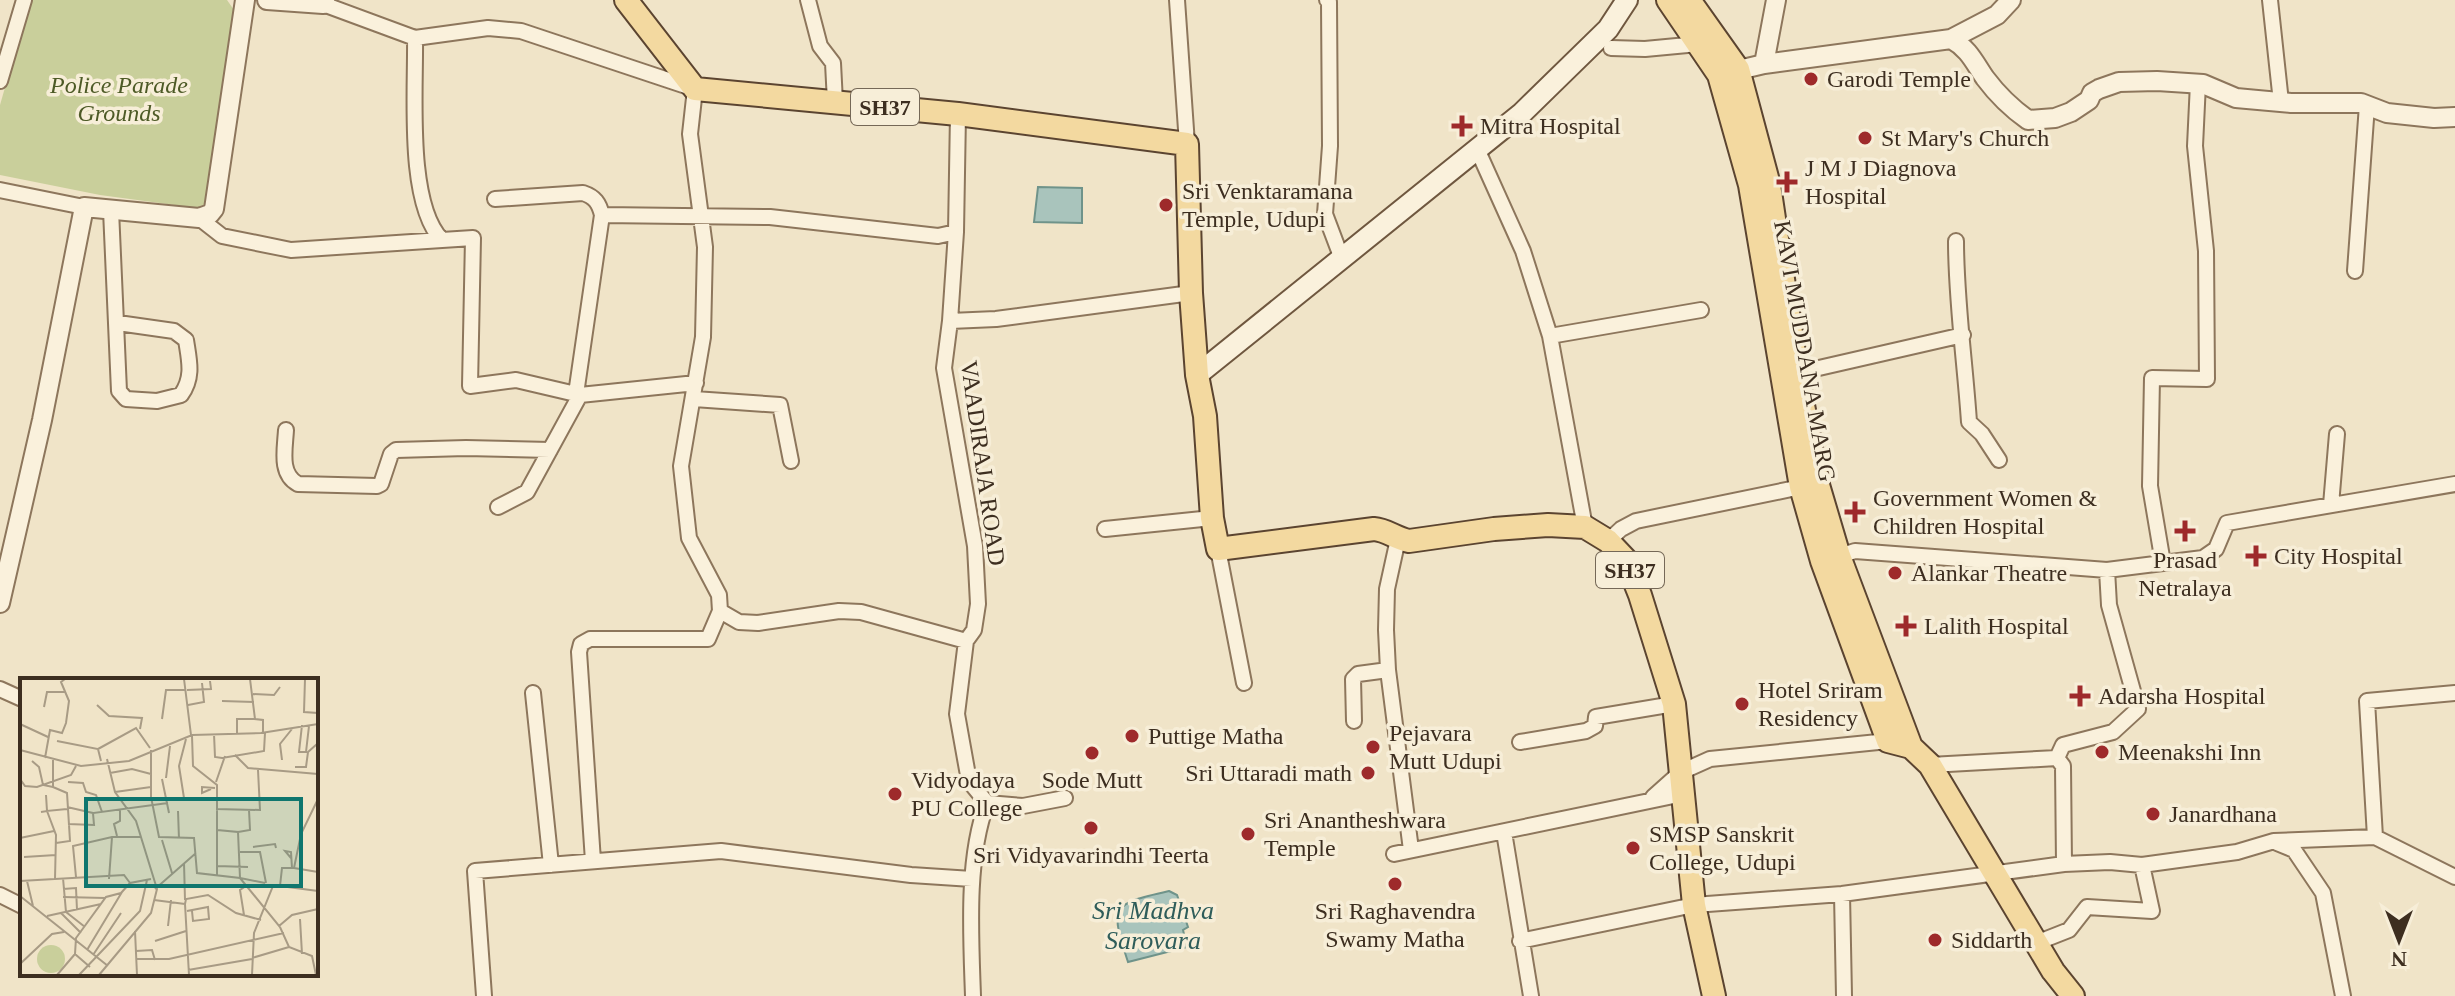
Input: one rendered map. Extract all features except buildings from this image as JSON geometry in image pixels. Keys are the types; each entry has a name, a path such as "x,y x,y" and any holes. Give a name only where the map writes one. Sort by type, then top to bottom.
{"main road":[{"path":"1197,375 1522,113 1608,29 1627,0"},
{"name":"KAVI MUDDANA MARG","path":"1668,0 1698,44 1729,72 1801,487 1822,561 1888,741 1911,747"},
{"name":"KAVI MUDDANA MARG","path":"1689,0 1729,72 1769,185 1797,373 1818,485 1839,556 1911,747 1930,765 2053,971 2073,996"},
{"path":"629,1 695,89"},
{"name":"SH37","path":"695,89 958,114 1187,144"},
{"path":"1187,144 1191,293 1197,375 1205,416 1212,518 1218,549"},
{"name":"SH37","path":"1218,549 1374,529 1385,530 1398,539 1409,541 1494,529 1585,527 1608,541 1626,560 1674,704 1694,905 1714,996"}],"street":[{"path":"0,81 24,0"},
{"path":"0,190 84,207 199,218 210,214 214,209 245,0"},
{"path":"267,0 324,2 415,38 488,28 521,31 695,89 690,134 705,247 703,337 681,466 689,538 719,595 720,611 708,639 590,639 581,644 579,652 593,861"},
{"path":"808,0 820,46 833,63 835,102"},
{"path":"1177,0 1187,144"},
{"path":"1327,0 1330,146 1325,214 1342,259"},
{"path":"1764,64 1776,0"},
{"path":"1729,72 1764,64 1951,39 1997,15 2011,0"},
{"path":"2270,0 2281,102"},
{"path":"415,38 417,177 432,229 442,240"},
{"path":"1951,39 1966,47 1985,78 2008,105 2028,120 2055,118 2071,112 2089,100 2092,93 2119,82 2198,83 2236,98 2367,105 2387,113 2455,117"},
{"path":"1611,48 1645,49 1698,44"},
{"path":"2163,563 2150,486 2152,378 2207,379 2206,251 2195,146 2198,83"},
{"path":"2355,271 2367,105"},
{"name":"VAADIRAJA ROAD","path":"958,114 956,232 944,368 975,546 978,604 974,630 966,641 957,714 969,781 987,803"},
{"path":"1478,151 1523,251 1550,336 1585,527"},
{"path":"495,199 583,193 596,200 602,215 578,394 527,492 498,507"},
{"path":"0,603 42,420 84,207"},
{"path":"111,210 119,391 126,399 157,401 181,395 188,385 190,372 186,340 174,331 118,323"},
{"path":"602,215 770,217 938,236 956,232"},
{"path":"199,218 222,236 291,250 473,238 470,386 516,380 578,394 696,383"},
{"path":"1956,241 1956,283 1969,422 1982,434 1999,460"},
{"path":"950,321 996,319 1191,293"},
{"path":"1550,336 1701,310"},
{"path":"1797,373 1963,335"},
{"path":"694,399 780,405 791,461"},
{"path":"286,430 285,468 290,479 298,484 377,486 381,484 391,454 396,450 550,450"},
{"path":"2331,505 2337,434"},
{"path":"1839,556 1855,551 2107,570 2203,558 2216,549 2227,523 2455,484"},
{"path":"1608,541 1636,521 1801,487"},
{"path":"1105,529 1212,518"},
{"path":"1398,539 1387,589 1388,670 1411,850"},
{"path":"1218,549 1244,683"},
{"path":"2057,758 2063,745 2113,732 2138,709 2109,605 2107,570"},
{"path":"720,611 739,622 758,623 839,611 861,612 966,641"},
{"path":"1354,721 1353,679 1358,674 1388,670"},
{"path":"0,689 20,698"},
{"path":"533,693 551,865"},
{"path":"2375,837 2367,701 2455,693"},
{"path":"1520,742 1586,731 1595,726 1596,717 1674,704"},
{"path":"1394,854 1647,801 1682,783 1710,759 1888,741"},
{"path":"1930,765 2057,758"},
{"path":"2057,758 2063,766 2064,864"},
{"path":"1647,801 1682,783"},
{"path":"973,996 972,879 979,825 987,803 1023,806 1065,798"},
{"path":"1504,832 1531,996"},
{"path":"1520,941 1694,905 1842,894 2064,864 2110,862 2142,865 2237,852 2274,841 2375,837 2455,877"},
{"path":"2274,841 2294,850 2323,893 2343,996"},
{"path":"484,996 475,871 721,851 911,875 972,879"},
{"path":"2036,943 2069,930 2087,907 2152,911 2142,865"},
{"path":"1842,894 1844,996"},
{"path":"0,895 20,905"},
{"path":"2053,971 2056,996"}],"green space":[{"name":"Police Parade Grounds","path":"30,0 227,0 234,10 207,203 197,208 100,195 0,175 0,105"}],"water":[{"path":"1038,187 1082,188 1082,223 1034,222"},
{"name":"Sri Madhva Sarovara","path":"1169,891 1177,895 1188,927 1183,930 1187,947 1128,962 1118,929 1120,910 1136,900"}],"place":[{"name":"Garodi Temple","path":"1811,79"},
{"name":"Mitra Hospital","path":"1462,126"},
{"name":"St Mary's Church","path":"1865,138"},
{"name":"J M J Diagnova Hospital","path":"1787,182"},
{"name":"Sri Venktaramana Temple, Udupi","path":"1166,205"},
{"name":"Government Women & Children Hospital","path":"1855,512"},
{"name":"Prasad Netralaya","path":"2185,531"},
{"name":"City Hospital","path":"2256,556"},
{"name":"Alankar Theatre","path":"1895,573"},
{"name":"Lalith Hospital","path":"1906,626"},
{"name":"Adarsha Hospital","path":"2080,696"},
{"name":"Hotel Sriram Residency","path":"1742,704"},
{"name":"Puttige Matha","path":"1132,736"},
{"name":"Pejavara Mutt Udupi","path":"1373,747"},
{"name":"Meenakshi Inn","path":"2102,752"},
{"name":"Sode Mutt","path":"1092,753"},
{"name":"Sri Uttaradi math","path":"1368,773"},
{"name":"Vidyodaya PU College","path":"895,794"},
{"name":"Janardhana","path":"2153,814"},
{"name":"Sri Vidyavarindhi Teerta","path":"1091,828"},
{"name":"Sri Anantheshwara Temple","path":"1248,834"},
{"name":"SMSP Sanskrit College, Udupi","path":"1633,848"},
{"name":"Sri Raghavendra Swamy Matha","path":"1395,884"},
{"name":"Siddarth","path":"1935,940"}]}
